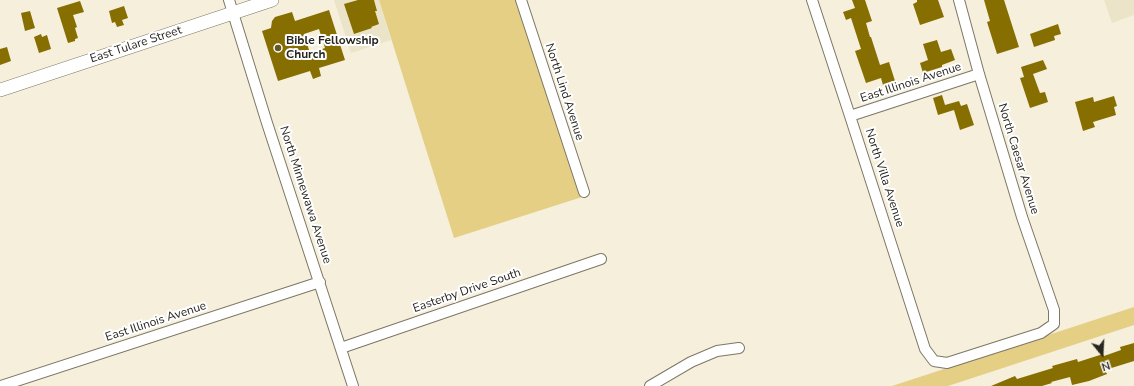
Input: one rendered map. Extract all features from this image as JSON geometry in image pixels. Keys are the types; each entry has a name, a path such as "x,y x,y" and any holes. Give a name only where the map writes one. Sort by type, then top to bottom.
{"main road":[{"name":"East Tulare Street","path":"0,90 231,6 272,0"}],"street":[{"name":"North Lind Avenue","path":"520,0 584,192"},
{"name":"North Villa Avenue","path":"812,0 925,350 934,361"},
{"name":"North Caesar Avenue","path":"934,361 947,363 1041,333 1054,324 1054,310 1022,217 979,74 959,0"},
{"name":"North Minnewawa Avenue","path":"231,6 265,116 353,386"},
{"name":"East Illinois Avenue","path":"850,116 979,74"},
{"name":"Easterby Drive South","path":"341,348 601,259"},
{"name":"East Illinois Avenue","path":"1,386 320,282"},
{"path":"650,386 698,359 717,351 739,348"}],"shaded area":[{"path":"334,0 379,0 391,40 351,53"},
{"path":"379,0 520,0 582,197 454,238"},
{"path":"1104,0 1134,0 1134,15 1112,23"},
{"path":"1134,307 1134,325 948,386 892,386"}],"building":[{"path":"358,0 374,0 377,11 375,11 379,24 354,34 344,4"},
{"path":"852,0 865,0 872,21 866,23 880,65 889,62 895,81 883,85 881,78 866,83 855,51 861,49 851,18 846,20 843,12 855,8"},
{"path":"917,0 938,0 944,17 920,25 913,4 917,2"},
{"path":"984,0 1004,0 1019,47 997,54 987,22 990,21"},
{"path":"80,1 84,12 73,15 77,27 75,28 78,38 75,39 75,41 68,43 57,8"},
{"path":"124,6 128,18 122,20 124,25 117,27 115,22 112,23 109,11"},
{"path":"329,10 345,60 319,68 321,76 313,79 310,71 278,81 262,31 271,28 272,21 275,17 292,12 295,21","holes":["319,29 325,48 310,53 304,34"]},
{"path":"30,11 35,28 25,31 21,13"},
{"path":"1058,24 1061,34 1054,36 1055,40 1034,47 1030,34"},
{"path":"41,34 42,37 47,35 51,49 39,53 34,37"},
{"path":"937,40 941,52 951,49 955,60 942,65 942,67 923,73 920,63 928,60 923,44"},
{"path":"7,47 11,61 0,65 0,49"},
{"path":"1043,60 1047,69 1033,74 1040,93 1045,92 1048,102 1030,108 1020,78 1024,77 1021,67"},
{"path":"942,95 945,105 959,101 961,106 967,104 974,125 960,130 954,110 938,115 933,98"},
{"path":"1114,96 1117,106 1114,107 1116,115 1093,122 1095,127 1083,131 1075,102 1093,97 1094,102"},
{"path":"1134,343 1134,361 1105,370 1107,374 1089,381 1072,385 1070,377 1042,386 991,386 1015,376 1017,379 1053,368 1052,366 1077,359 1078,362 1103,354 1104,356 1121,350 1120,347"}],"place":[{"name":"Bible Fellowship Church","path":"278,48"}]}
